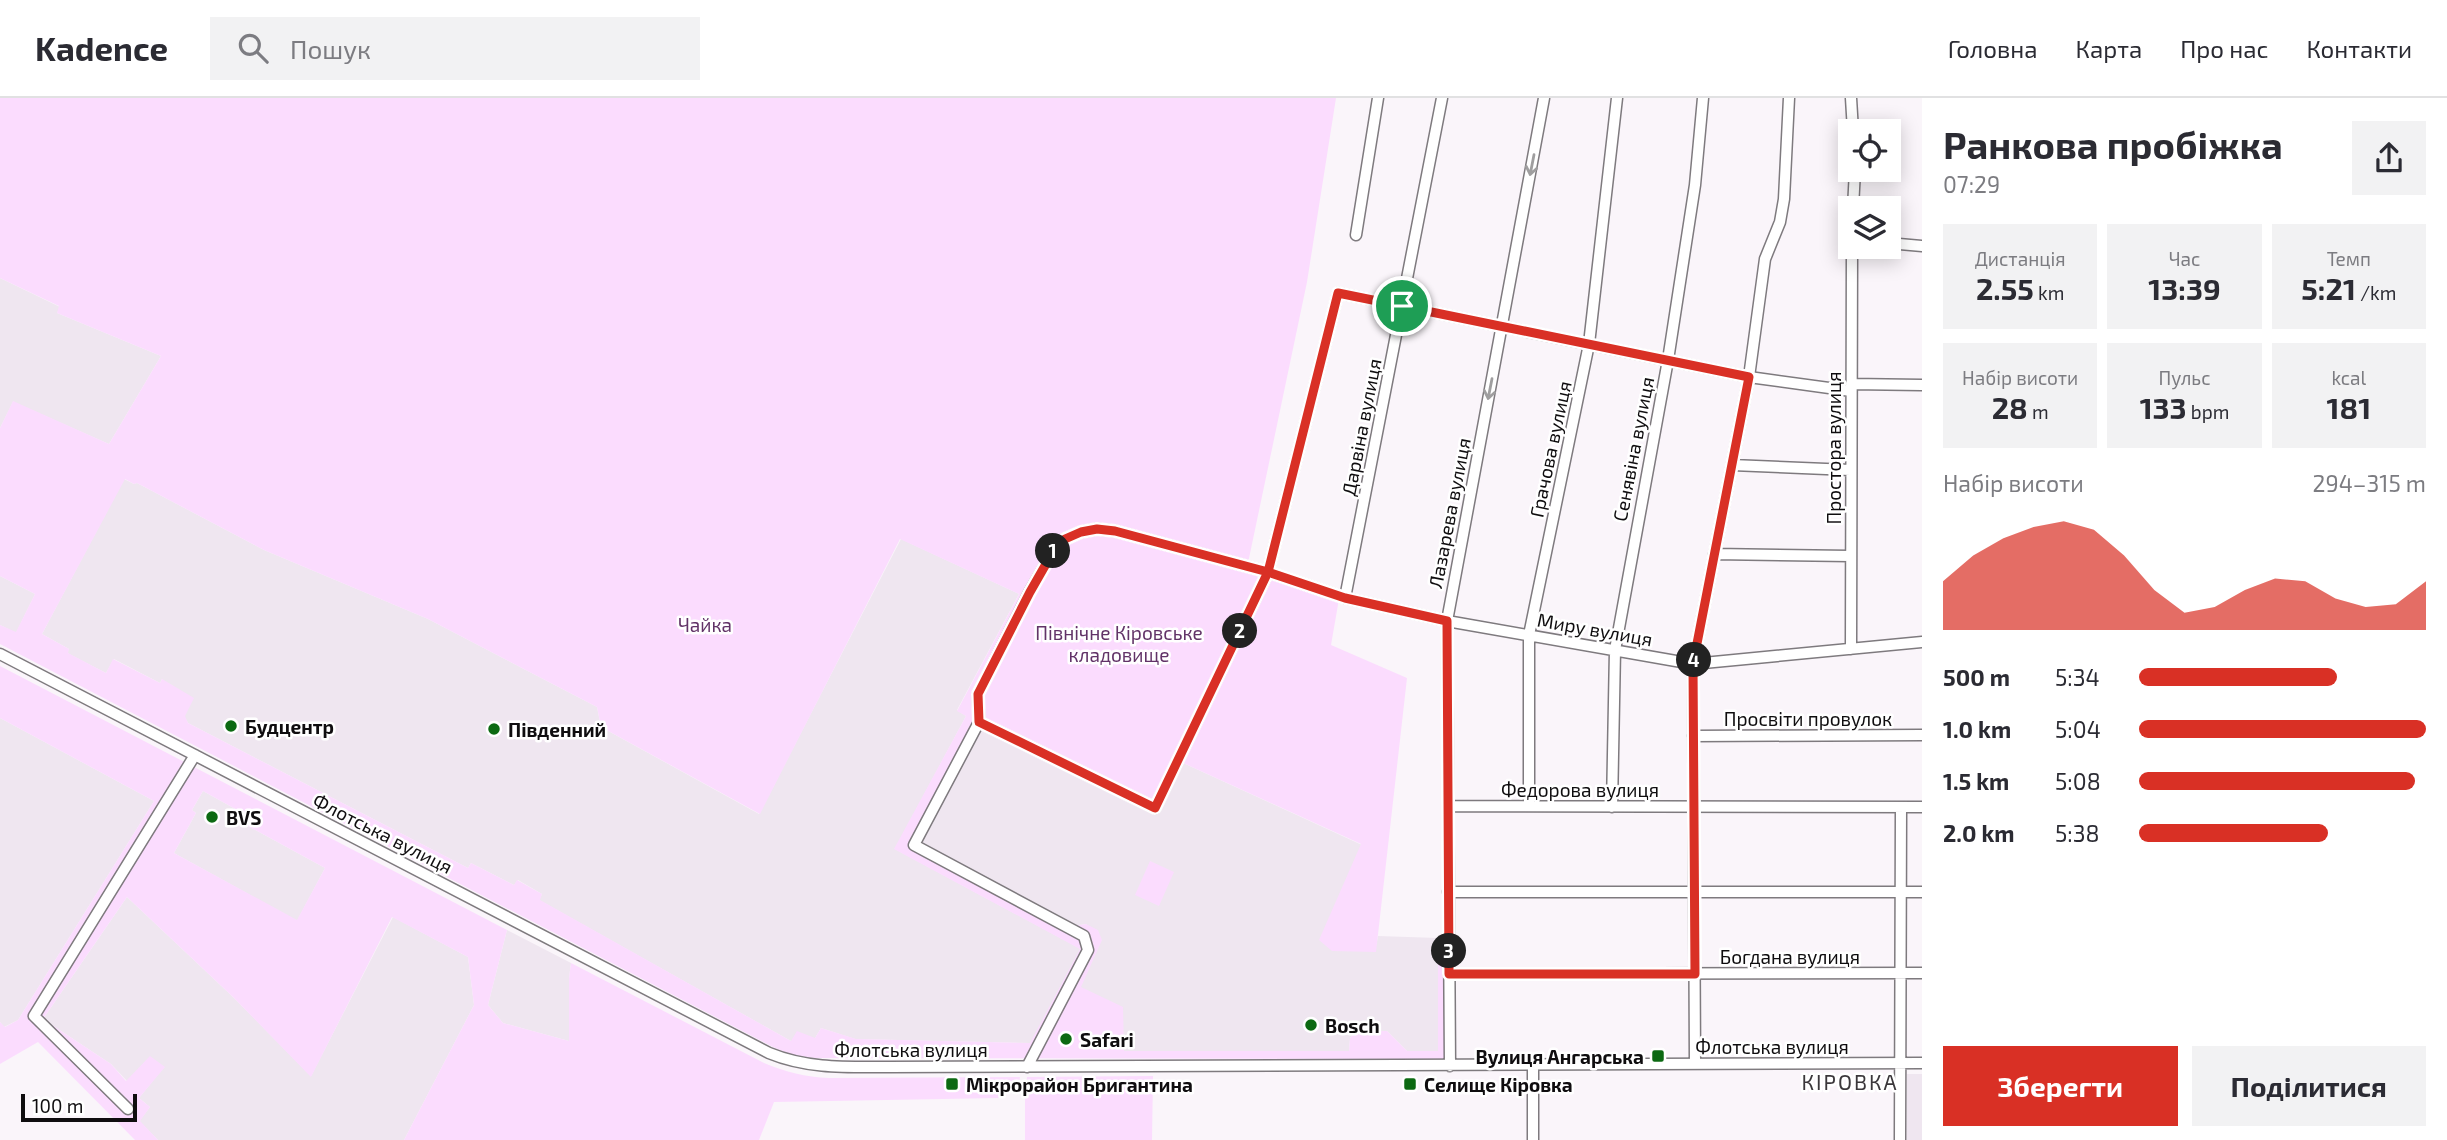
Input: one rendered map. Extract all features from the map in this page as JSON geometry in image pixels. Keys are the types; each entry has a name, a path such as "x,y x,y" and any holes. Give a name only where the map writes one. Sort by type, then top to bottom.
{"street":[{"path":"1356,235 1378,98"},
{"name":"Дарвіна вулиця","path":"1345,598 1442,98"},
{"name":"Лазарева вулиця","path":"1450,1066 1447,621 1544,98"},
{"name":"Грачова вулиця","path":"1529,806 1530,635 1590,344 1617,98"},
{"name":"Сенявіна вулиця","path":"1612,807 1615,650 1668,360 1695,185 1703,98"},
{"path":"1695,1064 1693,664 1749,377 1765,259 1780,222 1784,200 1789,98"},
{"path":"1851,98 1852,119"},
{"path":"1901,244 1922,246"},
{"name":"Простора вулиця","path":"1851,649 1852,259"},
{"path":"1027,1067 1088,950 1084,936 914,845 979,722 1155,808 1268,572 1338,293 1749,377 1851,388 1922,385"},
{"path":"1732,465 1850,470"},
{"name":"Миру вулиця","path":"979,722 978,694 1041,570 1065,539 1089,530 1115,531 1268,572 1345,598 1447,621 1693,664 1922,642"},
{"path":"1714,554 1850,556"},
{"name":"Флотська вулиця","path":"0,654 788,1061 822,1067 1922,1063"},
{"name":"Просвіти провулок","path":"1693,736 1922,735"},
{"path":"128,1109 34,1016 195,755"},
{"name":"Федорова вулиця","path":"1448,806 1922,807"},
{"path":"1900,1140 1901,807"},
{"path":"1448,892 1922,892"},
{"name":"Богдана вулиця","path":"1449,974 1922,973"},
{"path":"1533,1140 1534,1065"}],"shaded area":[{"path":"0,278 60,307 57,313 161,356 109,444 13,402 0,428"},
{"path":"124,479 137,483 264,550 428,619 597,707 601,727 759,814 901,539 1019,594 957,710 966,716 895,849 1081,949 1031,1043 855,1039 821,1028 815,1038 791,1041 539,900 542,894 518,880 514,885 471,863 468,868 188,723 162,679 160,683 114,659 106,673 67,653 69,649 42,634"},
{"path":"0,576 35,594 16,633 0,625"},
{"path":"0,718 154,801 18,1020 4,1027 0,1022"},
{"path":"981,728 1156,815 1181,762 1362,845 1375,952 1378,936 1438,938 1438,1051 1407,1051 1387,1031 1356,1031 1350,1038 1349,1051 1123,1051 1080,987 1101,941 1086,924 1073,926 919,844"},
{"path":"203,791 239,811 235,819 325,868 297,921 174,853 196,813 192,810"},
{"path":"127,897 233,997 311,1076 393,917 468,957 474,1005 404,1140 158,1140 139,1121 150,1107 139,1098 164,1067 127,1081 111,1064 43,1019"},
{"path":"507,930 571,963 569,1041 503,1023 488,1005"},
{"path":"1907,1074 1922,1074 1922,1140 1907,1140"}],"green space":[{"name":"Чайка","path":"0,98 1336,98 1307,282 1248,563 1125,529 1064,536 974,693 974,725 919,844 1073,926 1086,924 1098,930 1102,940 1081,987 1123,1007 1124,1051 1349,1051 1350,1038 1356,1031 1387,1031 1407,1051 1438,1051 1438,938 1445,939 1445,1059 815,1058 792,1055 0,644 0,625 16,632 35,594 0,576 0,428 13,401 109,444 161,356 57,313 59,306 0,278","holes":["125,479 137,483 264,550 428,619 597,707 601,727 760,814 900,539 1019,594 957,711 966,716 894,849 1080,949 1030,1043 856,1039 821,1028 815,1038 797,1031 791,1041 540,900 542,894 517,880 514,885 471,863 468,868 188,723 185,716 194,698 162,679 160,683 113,659 106,673 68,653 69,649 42,634"]},
{"name":"Північне Кіровське кладовище","path":"1089,533 1114,534 1263,574 1153,802 984,718 983,693 1032,593 1061,546"},
{"path":"1269,576 1339,599 1331,645 1407,678 1376,952 1332,951 1319,940 1361,844 1181,762"},
{"path":"0,666 507,930 488,1005 503,1023 569,1041 571,963 764,1063 788,1071 829,1078 1020,1077 1018,1089 999,1098 774,1102 759,1140 404,1140 474,1005 468,957 392,917 311,1077 233,997 127,897 43,1019 111,1064 126,1081 150,1056 165,1067 139,1098 150,1107 140,1121 158,1140 135,1140 38,1042 0,1064 0,1022 5,1027 18,1020 154,801 0,718","holes":["203,791 239,811 235,819 325,868 297,920 174,853 196,813 192,810"]},
{"path":"1150,861 1174,872 1159,906 1135,895"},
{"path":"1153,1076 1152,1140 1025,1140 1027,1077"}],"place":[{"name":"Будцентр","path":"231,726"},
{"name":"Південний","path":"494,729"},
{"name":"BVS","path":"212,817"},
{"name":"Bosch","path":"1311,1025"},
{"name":"Safari","path":"1066,1039"},
{"name":"Вулиця Ангарська","path":"1658,1056"},
{"name":"Мікрорайон Бригантина","path":"952,1084"},
{"name":"Селище Кіровка","path":"1410,1084"}],"district":[{"name":"КІРОВКА","path":"1850,1081"}],"route":[{"path":"1402,306 1338,293 1268,572 1115,531 1089,530 1065,539 1041,570 978,694 979,722 1155,808 1268,572 1345,598 1447,621 1449,974 1695,974 1693,664 1749,377 1402,306"}]}
